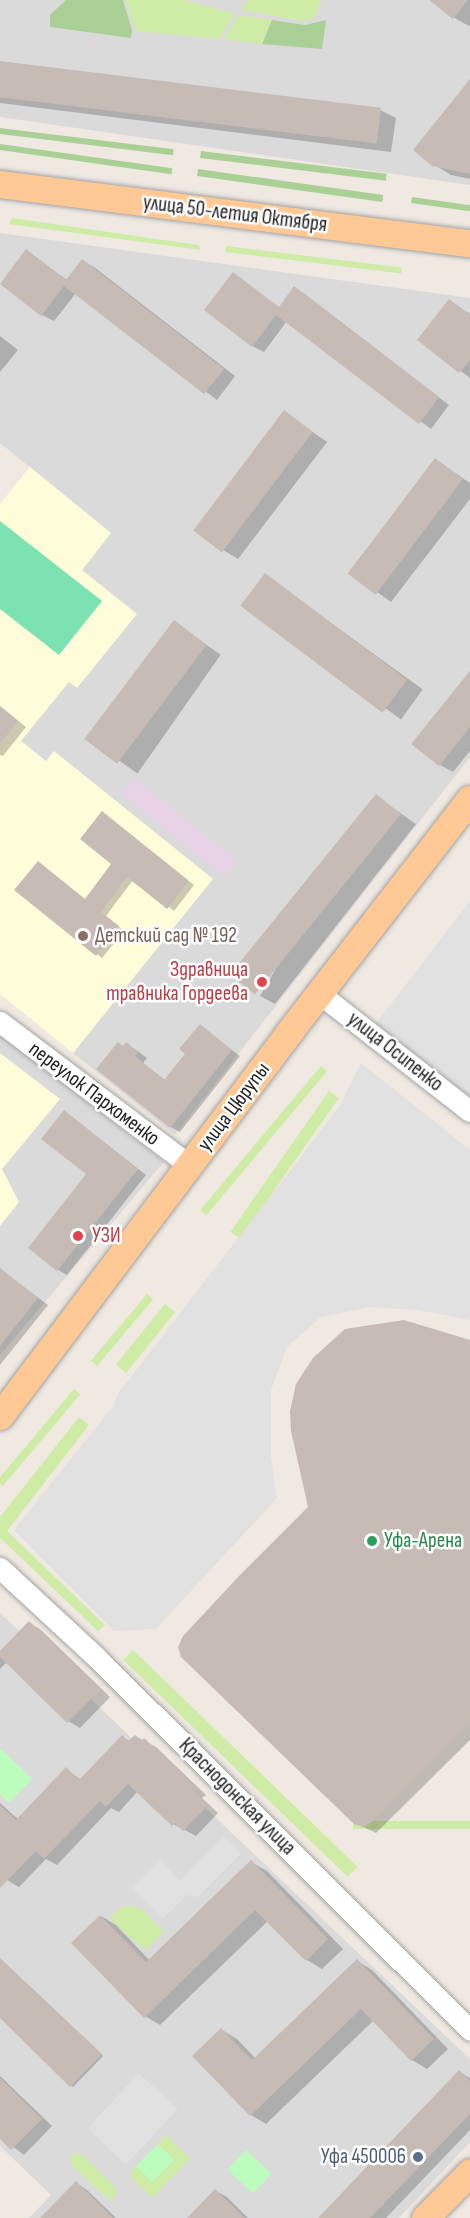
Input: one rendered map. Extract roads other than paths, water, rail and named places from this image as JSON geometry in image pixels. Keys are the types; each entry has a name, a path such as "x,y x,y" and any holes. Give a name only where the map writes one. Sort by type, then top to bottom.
{"main road":[{"name":"улица 50-летия Октября","path":"0,184 470,243"},
{"name":"улица Цюрупы","path":"0,1416 470,799"},
{"path":"424,2218 470,2172"}],"street":[{"name":"улица Осипенко","path":"320,994 470,1111"},
{"name":"переулок Пархоменко","path":"0,1022 189,1166"},
{"name":"Краснодонская улица","path":"0,1568 96,1657 470,2030"}],"place":[{"name":"Детский сад № 192","path":"83,936"},
{"name":"Здравница травника Гордеева","path":"262,982"},
{"name":"УЗИ","path":"78,1236"},
{"name":"Уфа-Арена","path":"372,1541"},
{"name":"Уфа 450006","path":"418,2157"}]}
